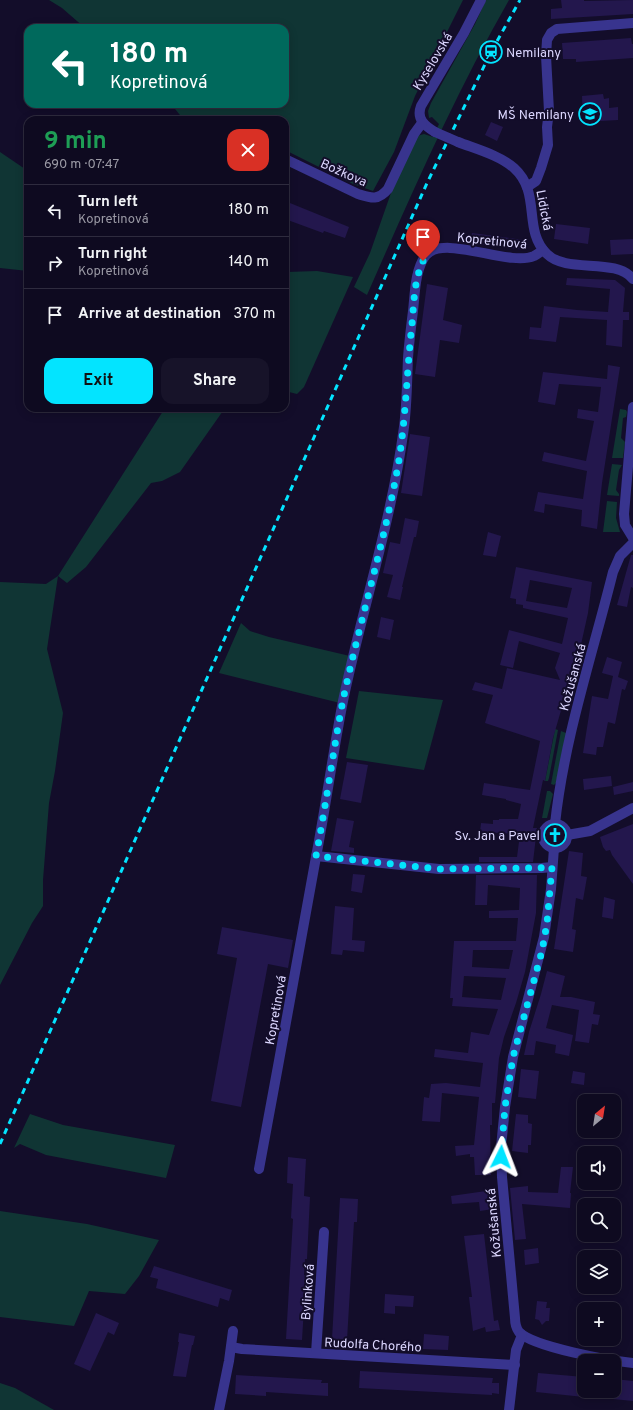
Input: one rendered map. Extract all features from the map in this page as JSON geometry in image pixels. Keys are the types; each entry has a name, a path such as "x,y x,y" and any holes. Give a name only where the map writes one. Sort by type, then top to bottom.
{"street":[{"name":"Kyselovská","path":"422,123 419,112 422,102 464,33 481,0"},
{"path":"527,187 536,181 548,145 547,127 549,111 546,56 547,40 551,33 557,29 633,23"},
{"name":"Lidická","path":"422,123 435,132 506,162 519,173 527,187 531,200 534,230 543,250 548,256 558,261 617,270 629,274 633,279"},
{"name":"Božkova","path":"289,161 358,194 378,198 388,190 414,134 422,123"},
{"name":"Kopretinová","path":"259,1169 344,700 388,514 399,460 406,405 408,357 419,270 427,254 431,251 442,248 523,258 534,256 543,250"},
{"path":"633,407 624,514 625,525 633,538"},
{"name":"Kožušanská","path":"522,1335 518,1331 516,1324 512,1296 502,1176 501,1147 505,1107 513,1057 542,951 547,923 554,848 547,845 544,834 548,827 555,824 558,801 575,715 613,572 620,556 633,543"},
{"path":"567,835 590,831 633,808"},
{"path":"554,848 564,844 567,838 564,828 555,824"},
{"path":"316,856 439,869 552,867"},
{"name":"Bylinková","path":"316,1353 324,1232"},
{"path":"219,1410 233,1331"},
{"path":"509,1410 516,1350 522,1335 539,1342 580,1354 633,1363"},
{"name":"Rudolfa Chorého","path":"231,1347 242,1349 515,1365"}],"green space":[{"path":"49,0 463,0 415,96 394,152 373,191 353,184 289,152 289,116 181,116 174,108 289,108 289,24 80,24 62,8"},
{"path":"486,0 509,0 452,108 417,182 367,295 354,287 370,253 392,190 417,136 424,134 433,137 439,124 432,117 429,118 428,111 431,103 475,24"},
{"path":"0,152 24,168 24,271 0,268"},
{"path":"317,271 353,277 304,387 297,394 289,392 289,272"},
{"path":"620,409 626,410 627,412 626,417 623,418 621,438 625,442 623,458 612,458"},
{"path":"162,412 222,412 180,472 162,481 151,483 86,567 67,583 58,576"},
{"path":"612,464 622,465 619,470 616,490 619,496 607,495"},
{"path":"607,501 617,502 616,518 620,532 603,532"},
{"path":"58,576 47,649 63,713 49,803 43,880 43,906 32,923 0,985 0,582 46,584"},
{"path":"241,623 250,631 269,637 350,656 340,703 219,673"},
{"path":"359,691 443,700 424,770 346,758"},
{"path":"555,729 558,730 549,778 548,781 545,781"},
{"path":"561,731 566,733 566,735 556,783 554,785 551,784"},
{"path":"547,791 550,791 553,794 547,818 542,818"},
{"path":"30,1114 63,1125 175,1145 166,1178 46,1155 20,1144 14,1148"},
{"path":"0,1211 87,1224 159,1240 139,1276 125,1294 89,1291 74,1326 0,1317"},
{"path":"0,1383 15,1388 54,1410 0,1410"}],"building":[{"path":"561,0 633,0 633,14 551,19 551,9 562,8"},
{"path":"631,38 633,44 633,58 576,62 576,59 563,59 562,43"},
{"path":"603,94 604,99 609,98 609,108 618,107 618,120 583,122 582,96"},
{"path":"491,122 503,127 497,141 485,135"},
{"path":"289,203 349,227 345,238 324,231 323,233 289,220"},
{"path":"556,224 590,228 588,244 554,239"},
{"path":"472,233 524,240 525,250 470,243"},
{"path":"633,239 633,254 611,255 610,240"},
{"path":"567,278 615,280 625,288 623,312 629,312 629,320 623,320 622,347 606,345 607,320 560,317 556,342 529,339 530,327 541,328 544,306 608,312 610,289 566,285"},
{"path":"427,284 448,288 443,320 462,325 459,343 440,340 435,377 415,374"},
{"path":"608,365 620,367 602,483 597,529 581,526 582,510 545,504 544,513 534,511 538,492 583,499 587,471 542,461 544,452 586,461 594,421 577,418 578,409 598,412 601,387 559,384 555,405 538,402 543,372 607,379"},
{"path":"410,434 430,437 422,496 401,493"},
{"path":"405,518 419,521 400,600 387,597 393,575 383,573 390,542 400,544"},
{"path":"488,532 501,536 496,557 483,555"},
{"path":"631,555 633,555 633,588 631,587 627,607 617,605"},
{"path":"516,567 592,582 588,613 580,649 560,707 562,707 553,738 545,781 543,780 533,828 537,828 533,862 479,862 479,857 517,857 520,834 480,832 481,823 493,824 493,820 518,819 521,804 506,799 482,795 484,783 530,790 540,741 485,723 493,695 472,690 475,682 502,689 507,668 560,680 555,668 560,653 519,641 513,668 500,665 509,630 562,644 568,618 523,608 523,605 516,604 516,599 510,598","holes":["530,580 572,588 567,608 526,601"]},
{"path":"381,617 394,620 390,640 377,637"},
{"path":"607,657 622,662 618,677 628,681 625,690 622,689 615,724 608,722 603,747 597,747 596,755 583,753 592,696 608,699 613,676 602,673"},
{"path":"347,762 368,765 361,803 340,799"},
{"path":"611,776 612,786 584,790 583,779"},
{"path":"633,782 633,791 614,795 613,787"},
{"path":"337,818 354,821 349,847 354,848 354,853 331,851"},
{"path":"633,824 633,884 610,850 606,851 603,847 600,837"},
{"name":"Sv. Jan a Pavel","path":"538,828 562,830 560,842 551,843"},
{"path":"569,851 583,853 581,876 587,877 583,900 576,898 572,929 576,930 573,952 554,949"},
{"path":"353,874 365,875 362,893 351,891"},
{"path":"476,875 537,875 536,913 525,972 504,1037 499,1058 495,1103 492,1103 492,1125 490,1125 491,1175 475,1175 474,1157 470,1157 470,1154 456,1156 455,1146 474,1145 479,1097 442,1093 440,1122 422,1121 424,1097 429,1098 431,1084 446,1083 480,1087 483,1063 434,1057 435,1049 468,1053 471,1032 489,1035 498,1009 452,1006 453,998 450,998 454,941 516,941 518,918 489,918 489,911 519,910 520,888 488,885 487,905 475,905","holes":["473,950 513,950 509,969 472,967","464,976 506,978 501,1000 462,997"]},
{"path":"604,897 615,900 613,919 602,917"},
{"path":"335,906 354,908 352,940 365,941 364,952 343,950 342,955 331,954"},
{"path":"222,927 293,940 288,968 268,964 241,1107 211,1101 237,958 217,954"},
{"path":"547,971 565,976 560,997 571,997 595,1002 593,1014 600,1015 598,1025 592,1024 589,1043 575,1041 579,1010 552,1005 546,1028 573,1035 569,1056 555,1053 556,1045 536,1041 534,1055 524,1055 529,1032"},
{"path":"521,1069 539,1071 536,1099 518,1097"},
{"path":"573,1071 585,1073 584,1085 571,1083"},
{"path":"516,1114 528,1115 528,1123 532,1124 531,1145 528,1145 528,1153 512,1151"},
{"path":"288,1157 306,1159 304,1196 310,1197 307,1259 305,1259 304,1275 306,1275 302,1340 286,1339 293,1219 291,1218 293,1184 287,1183"},
{"path":"561,1167 573,1167 570,1208 522,1204 526,1239 515,1240 510,1188 528,1186 528,1192 558,1193"},
{"path":"493,1190 493,1209 480,1211 479,1202 452,1204 451,1196"},
{"path":"340,1198 358,1199 357,1222 354,1222 347,1340 344,1340 343,1348 333,1347 334,1340 332,1339"},
{"path":"484,1234 494,1321 498,1320 500,1330 486,1332 485,1327 473,1331 469,1297 472,1297 464,1236"},
{"path":"538,1248 539,1263 525,1265 524,1250"},
{"path":"154,1266 232,1290 229,1301 220,1298 218,1307 156,1288 158,1279 150,1277"},
{"path":"385,1294 414,1296 413,1307 395,1306 395,1314 384,1313"},
{"path":"537,1301 547,1302 546,1308 550,1308 549,1321 546,1321 542,1325 539,1320 535,1319"},
{"path":"96,1313 119,1323 114,1335 108,1332 90,1371 74,1364"},
{"path":"179,1333 195,1336 186,1377 173,1376 179,1342"},
{"path":"424,1334 449,1336 448,1350 423,1349"},
{"path":"360,1371 493,1378 492,1383 499,1383 499,1394 492,1393 492,1395 359,1388"},
{"path":"538,1373 577,1376 577,1396 536,1392"},
{"path":"236,1375 322,1380 321,1383 328,1383 328,1396 266,1392 266,1396 235,1394"},
{"path":"621,1380 633,1381 633,1401 603,1398 621,1398"}],"railway":[{"path":"0,1144 427,183 491,52 520,0"}],"place":[{"name":"Nemilany","path":"491,52"},
{"name":"MŠ Nemilany","path":"590,114"},
{"name":"Sv. Jan a Pavel","path":"555,835"}],"route":[{"path":"423,261 416,283 408,357 404,426 399,460 377,564 344,700 316,856 439,869 552,867 547,923 542,951 513,1057 505,1107 501,1157"}]}
